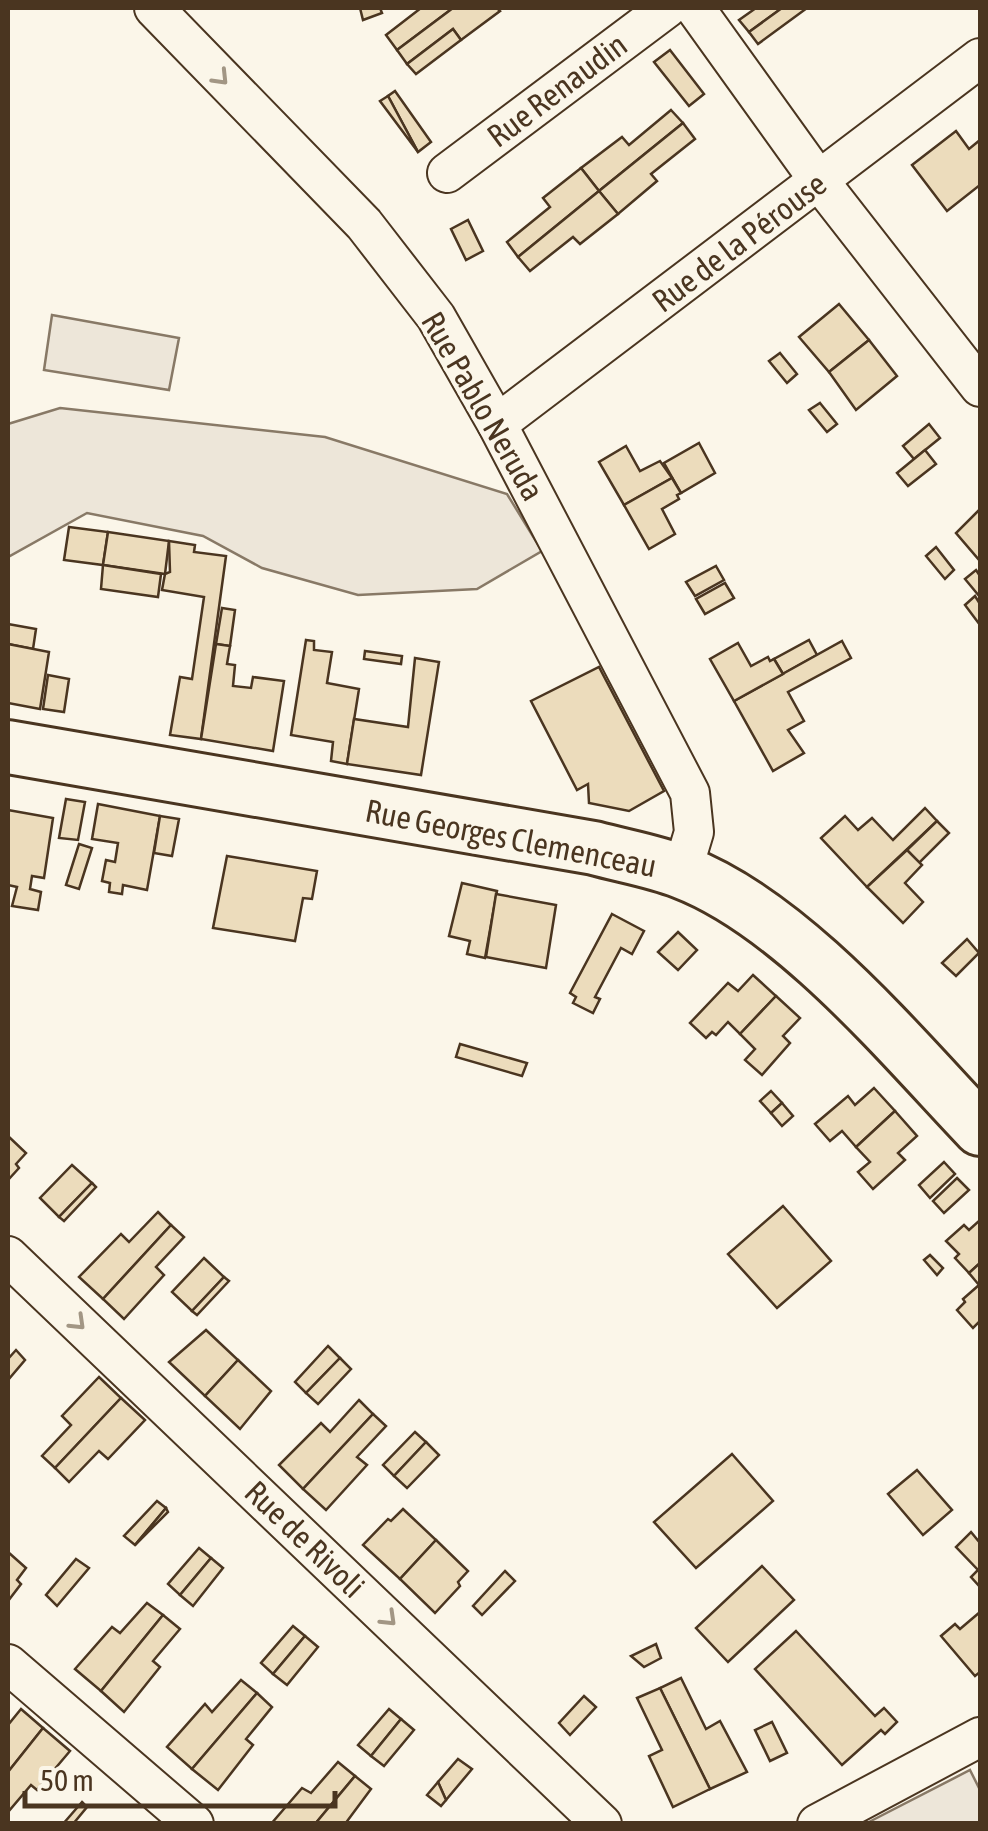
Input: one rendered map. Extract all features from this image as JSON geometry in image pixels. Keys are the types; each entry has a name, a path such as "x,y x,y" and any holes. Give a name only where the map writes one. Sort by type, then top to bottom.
{"main road":[{"name":"Rue Georges Clemenceau","path":"8,747 594,848 682,872 771,924 849,991 980,1129"}],"street":[{"name":"Rue Pablo Neruda","path":"154,8 364,224 436,317 497,424 690,794 694,832 682,872"},
{"name":"Rue Renaudin","path":"446,173 667,8"},
{"path":"695,8 820,182 980,387"},
{"name":"Rue de la Pérouse","path":"497,424 980,58"},
{"name":"Rue de Rivoli","path":"8,1256 602,1824"},
{"path":"8,1664 194,1824"},
{"path":"817,1824 980,1737"}],"shaded area":[{"path":"52,315 179,338 169,390 44,370"},
{"path":"60,408 325,437 507,494 542,551 477,589 358,595 262,568 203,536 87,513 8,557 8,424"},
{"path":"970,1770 980,1790 980,1823 867,1823"}],"building":[{"path":"360,8 380,8 382,13 363,20"},
{"path":"421,8 453,8 397,50 386,35"},
{"path":"453,8 500,11 461,40 453,29 407,64 397,50"},
{"path":"756,8 782,8 749,32 739,20"},
{"path":"782,8 807,8 758,44 749,32"},
{"path":"453,29 461,40 416,74 407,64"},
{"path":"670,50 704,94 689,106 654,62"},
{"path":"395,91 431,142 418,152 388,96"},
{"path":"388,96 418,152 380,101"},
{"path":"671,110 683,123 599,191 581,168 622,137 629,145"},
{"path":"683,123 695,139 651,174 657,181 618,214 599,191"},
{"path":"956,131 969,149 980,140 980,185 947,211 912,165"},
{"path":"581,168 599,191 518,257 507,242 550,207 543,198"},
{"path":"599,191 618,214 580,244 573,237 530,271 518,257"},
{"path":"468,220 483,251 466,260 451,229"},
{"path":"839,304 869,340 829,372 799,337"},
{"path":"869,340 897,376 856,410 829,372"},
{"path":"780,353 797,374 787,383 769,361"},
{"path":"820,403 837,424 827,432 809,410"},
{"path":"929,424 940,438 914,459 903,446"},
{"path":"699,443 715,473 681,493 664,463"},
{"path":"626,446 640,471 660,461 672,478 624,505 599,462"},
{"path":"925,450 936,464 908,486 897,473"},
{"path":"672,478 681,493 677,495 679,499 662,509 675,534 649,549 624,505"},
{"path":"980,509 980,561 956,533"},
{"path":"69,527 108,532 103,565 64,560"},
{"path":"108,532 169,541 165,574 103,565"},
{"path":"169,541 195,545 194,552 226,556 201,739 170,735 180,677 192,679 204,597 162,590 165,574 170,572"},
{"path":"936,547 954,570 945,579 926,556"},
{"path":"103,565 161,574 158,597 101,589"},
{"path":"716,566 724,580 695,596 686,582"},
{"path":"976,570 980,576 980,597 965,579"},
{"path":"725,583 734,598 705,614 696,599"},
{"path":"975,596 980,604 980,625 965,605"},
{"path":"222,608 235,610 230,646 216,644"},
{"path":"8,624 36,629 33,649 8,644"},
{"path":"306,640 314,641 314,650 332,652 327,683 359,689 347,764 331,761 333,742 291,735"},
{"path":"809,640 817,655 783,674 774,659"},
{"path":"842,641 851,658 788,692 804,721 788,730 804,753 773,771 734,701"},
{"path":"738,643 751,666 768,657 770,661 774,659 783,674 734,701 710,659"},
{"path":"8,644 49,652 40,709 8,703"},
{"path":"216,644 230,646 227,664 235,665 233,686 251,688 253,677 284,681 273,751 201,739"},
{"path":"365,651 402,656 401,664 364,659"},
{"path":"415,658 439,662 421,775 347,764 354,719 408,727"},
{"path":"599,667 664,791 629,811 589,803 588,784 577,790 531,701"},
{"path":"48,675 69,679 64,712 43,709"},
{"path":"66,799 85,802 78,840 59,838"},
{"path":"98,804 160,816 147,890 123,885 122,894 109,892 110,883 102,881 106,860 115,862 118,843 92,839"},
{"path":"925,808 937,821 867,887 821,838 845,816 858,830 872,818 893,840"},
{"path":"8,810 53,818 44,878 32,876 30,889 41,892 38,910 12,906 17,887 8,885"},
{"path":"160,816 179,819 172,856 154,853"},
{"path":"937,821 949,833 919,863 907,850"},
{"path":"79,844 92,848 79,889 66,885"},
{"path":"907,850 922,865 905,883 923,902 903,923 867,887"},
{"path":"227,856 317,871 312,899 303,898 295,941 213,928"},
{"path":"462,883 497,891 485,958 467,954 470,941 449,936"},
{"path":"496,894 556,905 546,968 486,957"},
{"path":"612,914 644,931 632,954 621,948 595,997 600,999 593,1013 573,1003 576,997 570,993"},
{"path":"678,932 697,950 678,970 658,952"},
{"path":"967,939 979,953 956,976 942,963"},
{"path":"753,975 776,996 740,1034 728,1022 716,1035 712,1032 706,1038 690,1023 728,983 738,991"},
{"path":"776,996 800,1018 783,1036 790,1043 762,1075 745,1060 755,1049 740,1034"},
{"path":"460,1044 527,1063 522,1076 456,1057"},
{"path":"874,1088 895,1111 856,1147 842,1131 830,1141 815,1124 848,1096 855,1105"},
{"path":"771,1091 782,1103 771,1113 760,1101"},
{"path":"782,1103 793,1116 782,1126 771,1113"},
{"path":"895,1111 917,1136 898,1153 905,1160 873,1189 858,1172 870,1162 856,1147"},
{"path":"8,1136 26,1153 8,1180"},
{"path":"944,1162 955,1174 930,1198 919,1185"},
{"path":"72,1165 92,1183 59,1217 40,1198"},
{"path":"957,1178 969,1190 944,1213 933,1201"},
{"path":"92,1183 96,1187 64,1221 59,1217"},
{"path":"783,1206 831,1261 777,1308 728,1254"},
{"path":"158,1212 171,1225 103,1299 79,1277 121,1234 129,1242"},
{"path":"980,1220 980,1263 969,1273 946,1241 964,1225 969,1230"},
{"path":"171,1225 184,1237 156,1267 164,1275 124,1319 103,1299"},
{"path":"930,1255 943,1268 937,1275 924,1260"},
{"path":"204,1258 224,1277 192,1311 172,1292"},
{"path":"980,1263 980,1321 973,1328 957,1310 979,1285 969,1273"},
{"path":"224,1277 229,1281 197,1315 192,1311"},
{"path":"206,1330 238,1360 205,1396 169,1362"},
{"path":"328,1346 340,1358 306,1393 295,1382"},
{"path":"16,1350 25,1360 8,1380 8,1359"},
{"path":"340,1358 351,1369 318,1404 306,1393"},
{"path":"238,1360 271,1391 240,1429 205,1396"},
{"path":"99,1377 121,1398 55,1468 42,1456 71,1425 62,1416"},
{"path":"121,1398 145,1420 108,1459 99,1451 69,1482 55,1468"},
{"path":"359,1400 373,1414 303,1489 279,1465 321,1423 330,1432"},
{"path":"373,1414 386,1426 357,1457 367,1465 326,1510 303,1489"},
{"path":"415,1432 426,1442 394,1476 383,1465"},
{"path":"426,1442 439,1455 407,1488 394,1476"},
{"path":"732,1454 773,1501 696,1568 654,1522"},
{"path":"917,1470 952,1510 923,1535 888,1494"},
{"path":"157,1501 166,1508 135,1545 124,1536"},
{"path":"166,1508 168,1512 135,1545"},
{"path":"403,1509 436,1540 400,1579 363,1545"},
{"path":"971,1532 980,1543 980,1587 971,1577 978,1570 956,1547"},
{"path":"436,1540 468,1571 435,1613 400,1579"},
{"path":"199,1548 211,1558 180,1595 168,1584"},
{"path":"8,1552 26,1568 17,1580 21,1584 8,1601"},
{"path":"211,1558 223,1568 193,1606 180,1595"},
{"path":"76,1559 89,1568 57,1606 46,1595"},
{"path":"762,1566 794,1600 728,1662 696,1628"},
{"path":"505,1571 515,1581 482,1615 473,1606"},
{"path":"147,1603 163,1615 101,1691 75,1669 112,1627 120,1633"},
{"path":"980,1612 980,1672 975,1676 941,1636 955,1624 960,1629"},
{"path":"163,1615 180,1629 153,1661 160,1667 124,1712 101,1691"},
{"path":"293,1626 305,1636 273,1674 261,1663"},
{"path":"796,1631 875,1716 884,1708 897,1722 885,1734 881,1730 842,1765 755,1669"},
{"path":"305,1636 318,1647 287,1685 273,1674"},
{"path":"656,1644 661,1658 644,1667 631,1656"},
{"path":"681,1678 706,1729 720,1721 747,1772 710,1789 660,1688"},
{"path":"241,1680 257,1693 192,1769 167,1747 205,1704 212,1712"},
{"path":"660,1688 710,1789 673,1807 649,1756 662,1750 637,1698"},
{"path":"257,1693 272,1707 246,1739 253,1745 218,1790 192,1769"},
{"path":"584,1696 596,1707 570,1735 559,1723"},
{"path":"21,1709 43,1728 8,1772 8,1725"},
{"path":"389,1709 401,1719 371,1756 358,1745"},
{"path":"401,1719 414,1730 384,1766 371,1756"},
{"path":"772,1722 787,1753 770,1761 755,1730"},
{"path":"43,1728 70,1751 37,1790 31,1785 8,1812 8,1772"},
{"path":"458,1759 472,1769 446,1800 438,1782"},
{"path":"338,1762 355,1776 315,1824 271,1824 302,1788 311,1793"},
{"path":"355,1776 371,1789 345,1824 315,1824"},
{"path":"438,1782 446,1800 441,1806 427,1795"},
{"path":"82,1802 87,1807 73,1824 63,1824"}]}
